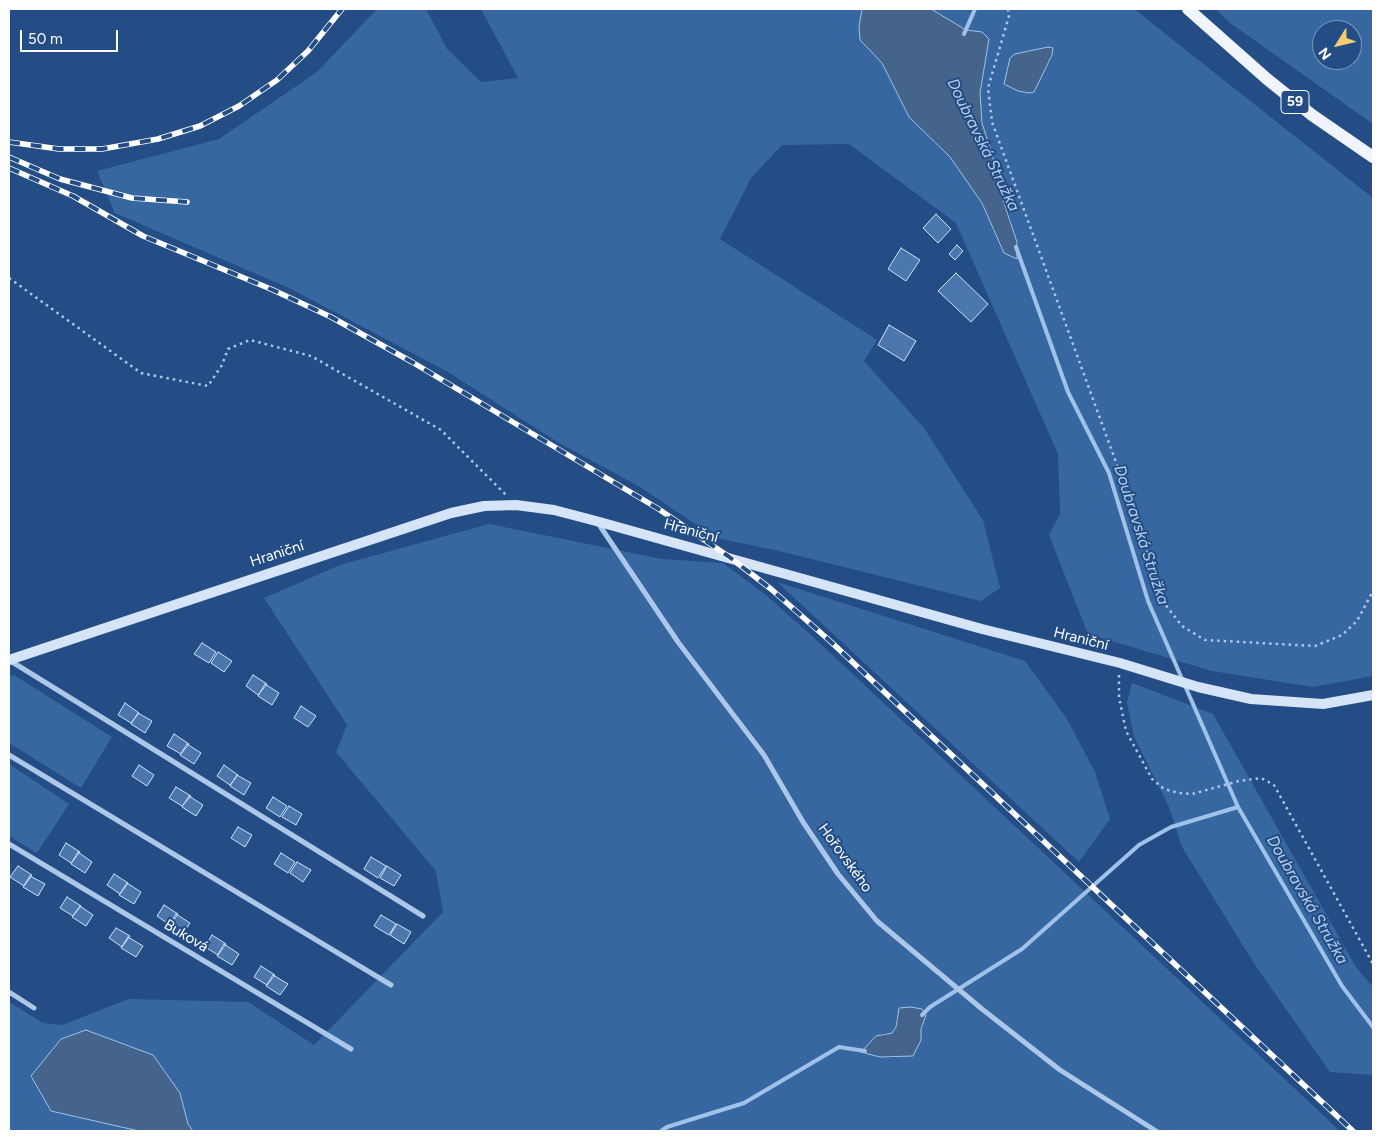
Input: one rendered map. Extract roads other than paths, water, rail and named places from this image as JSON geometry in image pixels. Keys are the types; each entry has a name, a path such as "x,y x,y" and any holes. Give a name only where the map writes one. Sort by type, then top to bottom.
{"main road":[{"name":"59","path":"1188,9 1266,80 1312,116 1373,157"},
{"name":"Hraniční","path":"9,660 174,603 451,513 484,506 516,505 554,510 596,521 982,629 1120,663 1198,687 1261,700 1323,704 1373,695"}],"street":[{"name":"Hořovského","path":"596,521 678,642 764,755 838,874 878,921 982,1009 1060,1070 1156,1131"},
{"name":"Hraniční","path":"9,660 423,916"},
{"path":"9,755 391,985"},
{"name":"Buková","path":"9,844 350,1049"},
{"path":"9,992 34,1008"}],"water":[{"path":"862,9 931,9 966,30 982,32 989,39 980,93 982,123 992,154 1001,194 1017,242 1017,259 1004,253 982,203 950,157 909,117 882,63 860,40 859,27"},
{"path":"1048,47 1053,48 1052,55 1034,92 1018,91 1004,84 1010,58 1015,54"},
{"path":"911,1007 922,1009 926,1015 921,1029 921,1040 913,1056 880,1057 861,1052 876,1036 892,1033 896,1027 899,1008"},
{"path":"86,1030 153,1055 180,1093 188,1124 193,1131 139,1131 51,1111 31,1076 61,1039"}],"waterway":[{"path":"964,34 975,9"},
{"name":"Doubravská Stružka","path":"1016,247 1068,392 1109,473 1148,601 1238,807 1342,986 1373,1027"},
{"path":"922,1015 930,1007 1022,949 1139,845 1171,827 1238,807"},
{"path":"661,1131 667,1127 744,1103 839,1047 865,1051"}],"railway":[{"path":"9,142 59,149 102,149 158,139 200,126 239,106 277,80 308,51 342,9"},
{"path":"9,157 60,179 132,198 187,202"},
{"path":"9,168 73,196 143,236 273,290 331,317 412,362 657,508 728,556 771,589 830,641 1353,1131"}]}
